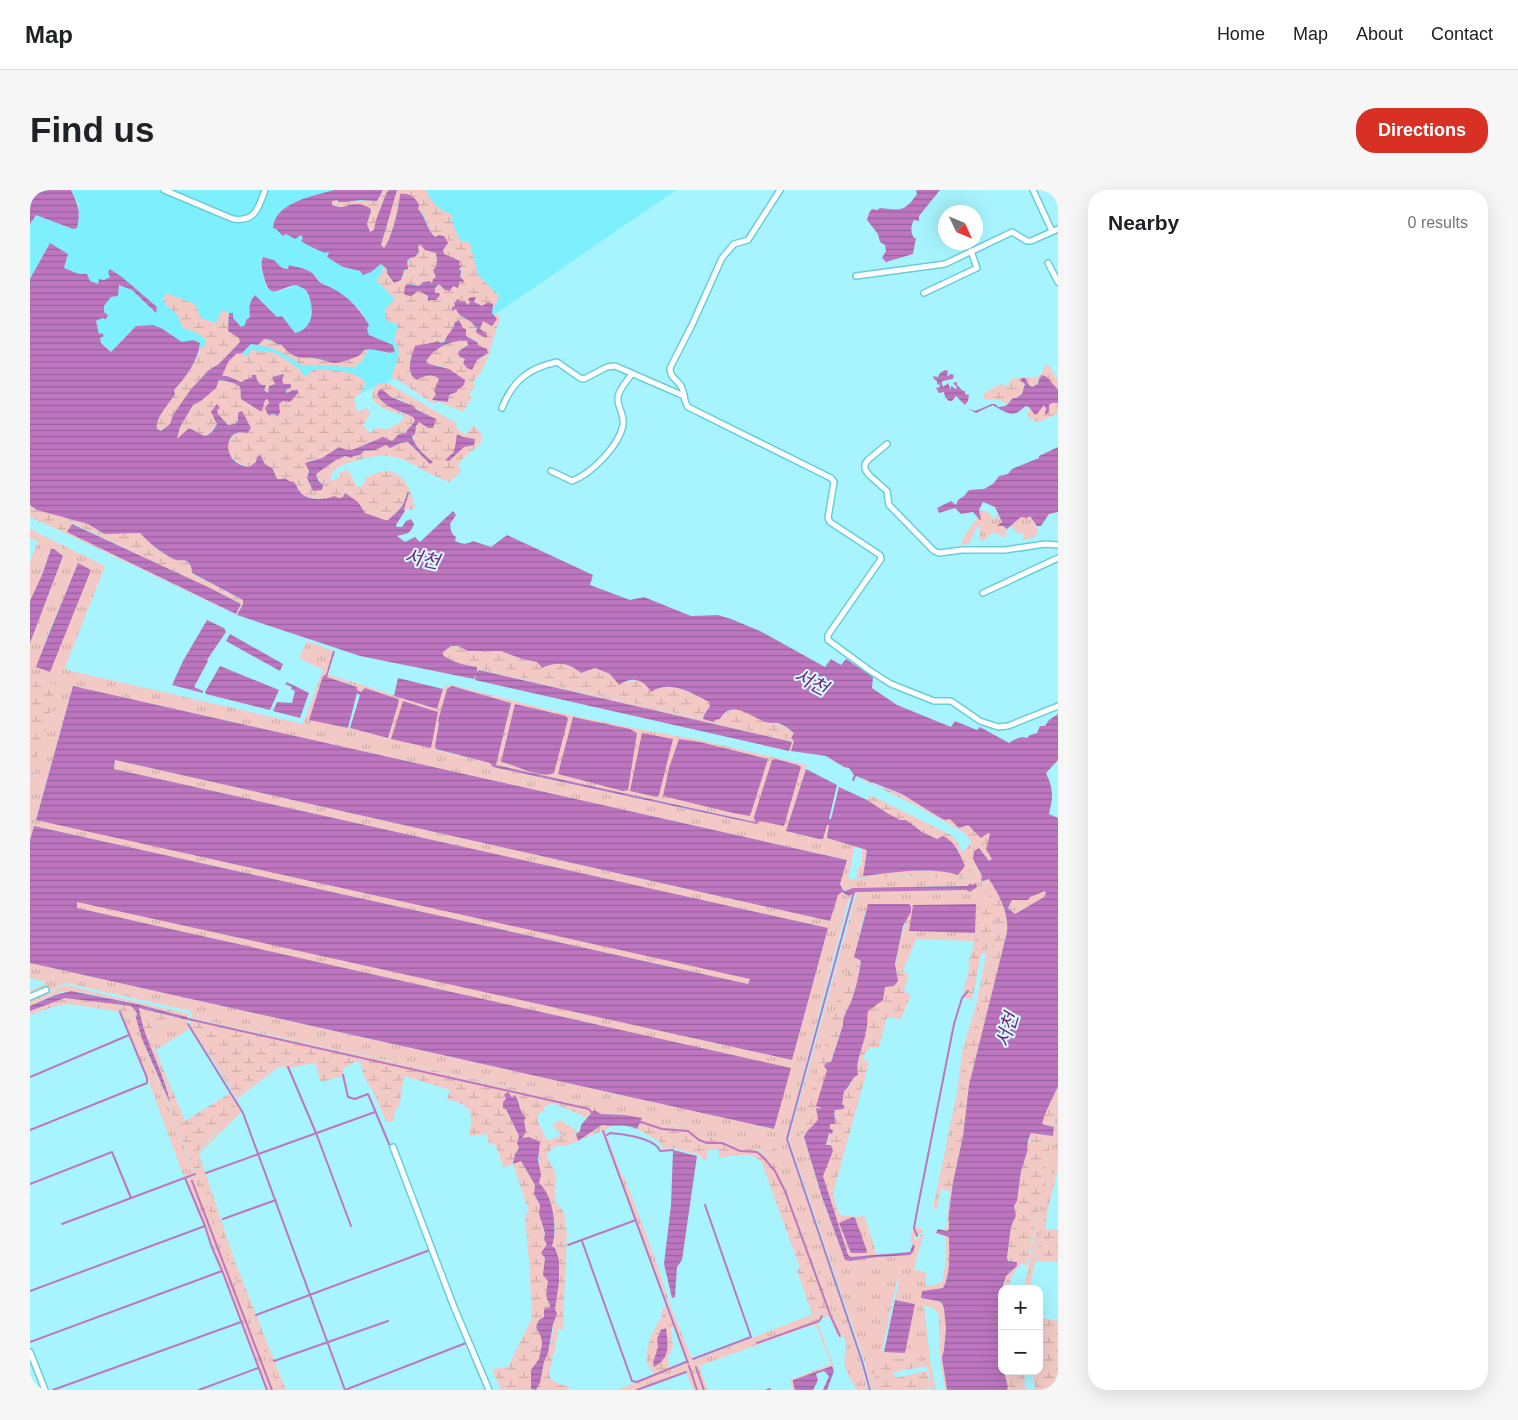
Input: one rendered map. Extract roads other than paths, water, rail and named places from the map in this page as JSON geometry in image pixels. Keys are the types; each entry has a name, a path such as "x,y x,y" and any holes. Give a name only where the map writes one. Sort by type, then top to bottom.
{"street":[{"path":"164,190 233,218 243,220 251,217 257,210 265,190"},
{"path":"780,190 748,240 734,244 722,258 692,325 670,368 672,378 681,385 684,402 688,407 831,478 834,482 828,518 830,522 880,555 881,559 828,635 828,640 868,670 891,684 934,701 951,701 980,721 998,727 1008,726 1058,706"},
{"path":"856,276 945,264 1012,232 1027,241 1031,241 1055,230 1033,190"},
{"path":"924,292 977,268 970,251"},
{"path":"1048,263 1058,282"},
{"path":"502,408 508,393 518,381 529,372 557,362 580,378 611,366 684,396"},
{"path":"551,471 572,481 581,478 615,444 623,425 623,415 617,399 631,375"},
{"path":"887,444 868,460 865,464 866,469 869,475 887,491 889,505 934,552 1005,550 1045,544 1058,546"},
{"path":"984,593 1058,558"},
{"path":"30,997 46,990"},
{"path":"393,1147 454,1307 489,1390"},
{"path":"30,1352 45,1390"}],"water":[{"path":"30,190 71,190 78,208 77,228 73,229 36,215 30,224"},
{"path":"334,190 383,190 377,201 332,201 332,205 337,206 343,207 357,204 370,208 371,211 367,224 370,232 374,230 386,194 389,190 397,190 381,245 384,248 395,222 400,194 412,196 419,205 418,209 432,234 435,237 439,235 444,236 448,243 443,250 444,254 460,261 459,265 462,265 459,269 461,271 460,277 464,281 463,283 460,281 458,288 453,286 450,291 445,290 439,284 435,288 435,293 440,295 436,300 428,302 428,296 419,291 411,296 404,294 405,286 408,284 419,286 423,282 430,281 432,284 433,279 436,277 433,270 437,264 436,253 425,250 420,244 418,247 419,252 415,257 407,261 408,269 404,270 401,280 394,283 387,273 387,269 381,264 371,272 363,275 360,271 343,267 327,257 328,252 325,253 301,241 303,238 301,235 295,239 286,234 283,236 273,228 275,219 288,206 306,198"},
{"path":"916,190 940,190 919,216 919,221 914,220 913,222 911,229 914,238 916,238 913,254 886,262 882,258 886,251 885,245 880,242 878,234 867,220 869,213 872,209 877,210 880,208 901,209 917,194"},
{"name":"서천","path":"50,243 68,254 64,268 79,274 87,274 90,281 98,284 99,279 104,280 110,277 108,272 110,269 157,307 156,313 132,290 119,285 118,296 111,297 104,306 104,312 108,315 106,319 102,318 96,321 99,334 102,333 104,336 100,338 101,343 111,352 136,326 153,325 182,342 193,340 200,343 194,362 174,390 175,394 158,420 157,429 161,431 170,424 173,415 191,389 240,342 239,338 228,331 229,313 233,313 233,318 241,327 245,325 246,320 250,317 250,305 255,295 277,317 282,316 295,333 302,331 310,322 312,309 306,290 297,285 276,291 269,289 266,285 262,269 263,257 274,260 282,268 288,269 289,265 307,270 321,283 337,291 360,311 369,325 367,329 369,335 393,345 395,352 387,353 368,349 343,362 334,363 316,358 295,356 280,344 278,345 268,339 264,339 258,345 251,344 242,353 237,353 228,362 222,376 227,376 241,382 252,377 252,375 256,375 261,385 266,385 264,390 268,393 269,386 275,384 272,377 284,374 282,381 284,384 291,384 291,387 286,390 287,393 298,390 298,393 290,402 283,401 279,404 280,412 278,416 268,415 265,408 269,403 268,399 265,400 262,411 260,411 241,399 239,386 219,380 216,388 201,401 193,405 180,427 177,439 189,428 205,436 211,433 217,424 211,412 217,404 220,408 217,410 218,414 228,425 235,424 238,421 238,413 242,411 251,428 247,433 239,432 233,435 229,440 229,453 233,459 249,467 256,462 257,457 260,455 265,464 273,469 277,479 285,478 294,482 304,496 317,499 334,496 339,498 343,497 345,493 358,502 365,513 385,520 388,520 403,505 408,491 405,511 396,525 397,527 402,527 406,521 411,519 414,524 410,532 397,536 405,542 415,537 420,542 453,511 456,515 450,524 452,533 456,537 455,541 464,544 473,541 491,547 507,535 593,575 590,585 630,600 644,597 691,616 718,615 731,619 760,631 825,667 831,659 841,665 846,659 873,677 872,688 897,705 951,727 955,721 977,730 980,727 1009,743 1018,738 1027,738 1037,733 1040,726 1045,726 1049,720 1058,714 1058,760 1046,773 1052,794 1049,814 1058,818 1058,1086 1042,1124 1054,1127 1053,1136 1031,1133 1028,1140 1017,1201 1014,1206 1016,1216 1011,1226 1007,1258 1008,1261 1017,1262 1017,1266 1006,1276 1003,1285 998,1285 998,1375 1005,1375 1007,1390 947,1390 942,1358 946,1329 944,1308 942,1303 938,1301 921,1298 922,1291 943,1288 946,1282 949,1263 949,1237 936,1233 938,1229 947,1231 949,1229 953,1182 963,1136 969,1085 1007,932 1005,911 1000,898 989,879 981,880 982,876 973,859 974,851 979,848 989,861 992,859 986,849 990,834 988,833 981,838 968,825 959,828 950,819 945,820 939,817 902,794 856,776 854,781 852,780 854,775 849,768 826,756 791,751 794,741 791,738 794,733 781,724 765,722 747,713 735,710 724,713 720,719 713,722 703,719 710,706 709,702 681,689 666,687 658,688 651,692 644,684 637,680 628,680 619,685 610,674 595,668 581,673 563,664 553,664 542,668 537,662 522,659 501,651 468,651 458,646 451,646 443,652 443,655 451,660 477,667 477,672 479,670 792,742 789,751 475,680 476,674 474,679 360,656 237,615 243,600 192,573 188,562 176,560 167,555 140,533 104,534 88,524 37,510 30,505 30,279","holes":["1045,891 1044,897 1015,914 1008,908 1012,900 1028,900 1030,897"]},
{"path":"476,297 474,302 482,306 488,302 493,304 492,313 497,319 492,326 483,321 480,329 486,333 487,338 478,334 473,324 460,315 456,309 452,311 452,307 455,306 454,303 458,299 468,305 470,302 468,299"},
{"path":"459,320 463,328 466,329 466,336 487,349 488,353 477,360 472,370 467,368 463,363 465,359 458,354 459,351 468,345 467,341 449,343 433,353 426,362 449,369 465,380 464,385 457,392 449,395 448,402 432,400 436,394 434,391 439,379 425,376 417,380 413,377 410,365 413,350 415,346 438,341 440,343 445,342 455,322"},
{"path":"945,370 948,371 947,376 952,374 954,376 953,379 942,381 943,387 948,383 951,390 951,386 956,389 957,387 953,383 957,382 957,385 965,391 965,394 969,395 965,405 956,396 952,401 949,401 945,397 944,392 939,393 936,388 940,387 940,385 937,384 933,376 938,377"},
{"path":"1042,375 1047,377 1058,390 1058,403 1049,405 1047,414 1045,414 1046,409 1044,405 1035,415 1026,406 1013,414 993,405 976,413 967,408 975,411 992,404 998,407 1006,406 1013,398 1022,394 1025,384 1021,381 1021,378 1025,378 1032,387 1038,384"},
{"path":"382,389 391,397 413,406 417,410 436,419 433,428 428,428 419,422 416,426 415,434 412,436 417,447 433,462 430,464 408,442 390,448 386,445 375,450 364,451 352,458 345,456 336,460 316,474 318,480 323,485 322,490 313,491 307,478 309,471 305,463 322,458 339,447 352,450 383,437 392,441 399,434 406,433 413,424 415,420 413,417 389,406 380,399 377,395 379,390"},
{"path":"457,434 475,439 474,445 464,447 449,461 445,460 453,453"},
{"path":"1058,447 1058,512 1049,514 1041,526 1037,526 1030,516 1027,518 1021,517 1007,529 1003,526 997,526 1002,522 995,507 983,502 979,510 981,520 973,512 961,514 955,508 939,513 937,508 951,501 956,505 958,500 969,490 984,489 993,484 999,476 1008,474 1012,469 1039,458 1039,456"},
{"path":"72,524 241,604 236,614 67,532"},
{"path":"51,549 54,549 63,556 30,643 30,601"},
{"path":"78,563 91,570 50,672 36,667"},
{"path":"207,620 224,628 226,632 207,660 194,687 203,691 203,693 172,685 183,661"},
{"path":"230,634 283,664 280,671 226,641"},
{"path":"333,651 335,651 327,677 357,687 357,690 361,692 365,688 398,699 388,738 350,728 360,695 357,693 348,728 309,720"},
{"path":"220,666 279,690 270,710 206,694 205,692"},
{"path":"398,678 443,689 437,709 394,696"},
{"path":"287,682 309,693 300,718 273,711 277,702 292,703 295,691 291,689 292,687 285,684"},
{"path":"73,686 847,860 840,884 845,891 853,888 968,886 970,883 972,885 976,883 977,887 970,892 966,890 856,892 849,896 842,892 838,895 830,921 115,760 114,769 828,928 792,1060 77,902 77,908 791,1068 774,1129 30,963 30,840 34,826 748,984 750,979 36,820"},
{"path":"452,686 511,703 496,765 755,822 754,817 772,760 776,759 798,765 801,767 784,826 759,821 757,824 493,767 490,763 436,749 438,721 447,689"},
{"path":"403,701 438,712 431,748 391,739"},
{"path":"515,704 566,716 568,719 554,773 534,773 501,762"},
{"path":"573,717 630,729 637,733 628,790 623,791 558,774"},
{"path":"642,733 673,739 657,797 630,791"},
{"path":"679,739 700,742 768,759 750,816 663,796 669,768"},
{"path":"806,769 837,785 829,819 831,819 839,787 867,800 900,820 906,820 922,832 937,839 943,836 947,838 957,848 965,866 958,875 947,872 923,871 863,876 867,850 827,838 829,825 827,825 823,839 786,831"},
{"path":"868,904 909,904 911,912 903,926 895,964 898,981 894,986 885,987 883,1000 868,1011 867,1028 857,1070 858,1075 844,1091 842,1104 845,1107 835,1110 835,1124 830,1124 830,1129 833,1130 832,1134 829,1133 826,1145 831,1145 833,1151 823,1176 848,1255 851,1257 910,1252 913,1244 915,1246 910,1255 850,1261 845,1260 822,1197 804,1137 818,1119 816,1108 821,1108 816,1106 827,1070 824,1066 826,1063 831,1062 844,1016 856,987 861,961 854,957"},
{"path":"976,904 975,933 909,931 913,905"},
{"path":"71,991 137,1004 187,1017 188,1020 139,1008 145,1033 170,1103 142,1039 136,1018 137,1013 131,1006 65,998 30,1011 30,1006 55,995"},
{"path":"508,1092 512,1097 515,1095 526,1118 524,1120 526,1132 522,1138 529,1137 540,1142 538,1160 541,1175 539,1183 544,1188 551,1204 554,1222 552,1246 555,1248 559,1260 559,1282 555,1309 557,1314 540,1383 536,1390 531,1389 531,1370 539,1359 542,1344 536,1327 539,1320 544,1317 544,1309 550,1307 546,1296 548,1281 543,1275 545,1258 541,1253 547,1244 544,1240 545,1233 539,1214 540,1205 534,1194 535,1185 521,1161 513,1164 515,1154 519,1148 517,1143 519,1136 506,1109 503,1108 503,1102 506,1099 504,1095"},
{"path":"594,1110 601,1114 642,1118 637,1129 633,1127 602,1125 578,1141 576,1134"},
{"path":"673,1150 697,1156 682,1260 677,1267 675,1297 672,1298 664,1264 671,1205"},
{"path":"853,1217 867,1251 866,1253 851,1253 839,1223"},
{"path":"895,1300 915,1304 905,1353 884,1352"},
{"path":"666,1328 668,1345 666,1355 654,1367 653,1363 658,1347 657,1339 661,1330"},
{"path":"832,1366 834,1371 827,1390 823,1390 829,1376 824,1371 816,1374 818,1380 813,1390 795,1390 793,1380"}],"waterway":[{"path":"854,892 787,1139 862,1361 870,1390"},
{"path":"917,1236 914,1228 954,1024 962,998 968,991"},
{"path":"30,1130 147,1083 147,1078 120,1012"},
{"path":"188,1019 589,1109 592,1113"},
{"path":"188,1024 243,1113 345,1390"},
{"path":"30,1077 129,1035"},
{"path":"288,1067 316,1133 351,1226"},
{"path":"343,1075 348,1097 355,1099 368,1094 392,1151"},
{"path":"206,1173 375,1112"},
{"path":"638,1121 662,1129 688,1131 699,1140 707,1143 722,1143 740,1151 757,1152 763,1157 775,1171 785,1191 831,1317 840,1336"},
{"path":"603,1131 688,1363"},
{"path":"607,1135 610,1133 630,1136 652,1143 660,1151 673,1150"},
{"path":"30,1184 112,1152 131,1198"},
{"path":"62,1224 195,1174"},
{"path":"185,1178 267,1390"},
{"path":"192,1181 272,1390"},
{"path":"223,1219 276,1200"},
{"path":"693,1359 751,1337 705,1205"},
{"path":"568,1245 636,1220"},
{"path":"30,1291 205,1226"},
{"path":"582,1241 632,1381 637,1382 686,1362"},
{"path":"256,1315 430,1250"},
{"path":"431,1253 451,1307"},
{"path":"30,1342 222,1271"},
{"path":"757,1343 819,1321 822,1316"},
{"path":"274,1361 388,1321"},
{"path":"53,1390 241,1322"},
{"path":"458,1323 486,1390"},
{"path":"345,1390 466,1343"},
{"path":"689,1366 697,1390"},
{"path":"696,1367 704,1390"},
{"path":"199,1390 258,1368"},
{"path":"637,1390 686,1372"}]}
